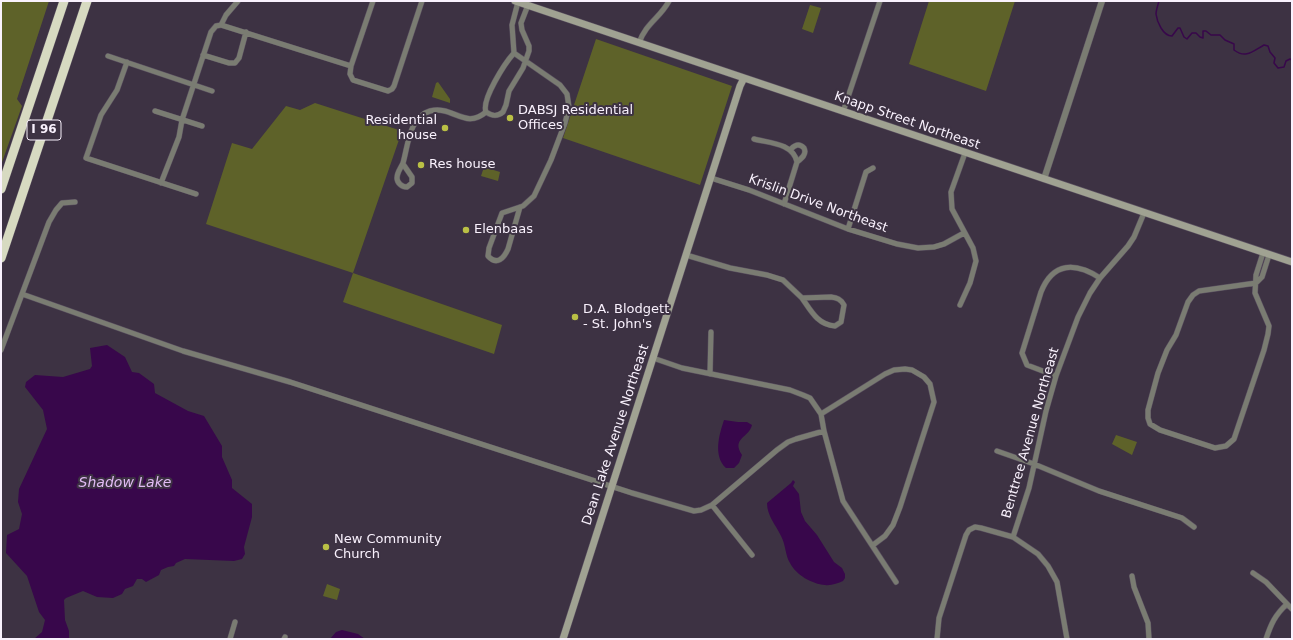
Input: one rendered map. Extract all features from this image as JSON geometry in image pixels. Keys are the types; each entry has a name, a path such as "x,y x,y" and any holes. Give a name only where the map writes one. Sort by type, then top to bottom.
{"highway":[{"name":"I 96","path":"1,190 64,1"},
{"name":"I 96","path":"1,258 87,1"}],"main road":[{"name":"Knapp Street Northeast","path":"517,1 1292,262"},
{"name":"Dean Lake Avenue Northeast","path":"563,639 740,86 744,78"}],"street":[{"path":"161,183 178,137 182,120 212,30 221,24 238,1"},
{"path":"373,1 351,66 350,74 353,80 386,91 392,90 422,1"},
{"path":"517,1 512,25 514,53 495,81 485,103 484,110 495,116 503,112 509,91 523,68 530,49 522,30 521,23 528,5"},
{"path":"639,43 646,28 665,8 669,1"},
{"path":"843,112 880,1"},
{"path":"1044,179 1102,1"},
{"path":"221,24 351,66"},
{"path":"203,55 229,63 235,63 239,58 246,32"},
{"path":"514,53 560,85 567,94 569,107 565,123 534,196 520,207 502,213 489,248 488,256 491,259 502,259 505,256 520,207"},
{"path":"108,56 212,91"},
{"path":"127,62 117,90 101,114 86,158 196,194"},
{"path":"402,164 414,124 420,116 425,113 441,110 465,118 477,119 486,112"},
{"path":"155,111 202,126"},
{"path":"754,139 784,146 791,150 796,157 797,162 784,204"},
{"path":"791,150 797,145 804,148 804,154 797,162"},
{"path":"960,305 972,278 976,261 973,248 952,209 951,192 965,152"},
{"path":"848,229 866,172 873,168"},
{"name":"Krislin Drive Northeast","path":"711,178 848,229 897,244 926,248 934,247 944,244 964,233"},
{"path":"1,350 49,222 62,203 75,202"},
{"name":"Benttree Avenue Northeast","path":"1013,537 1029,488 1046,411 1056,376 1078,317 1090,293 1100,278 1134,237 1144,213"},
{"path":"1256,283 1199,291 1192,295 1176,335 1167,350 1158,373 1148,410 1150,424 1160,430 1215,448 1226,446 1234,439 1268,334 1269,326 1255,293 1256,283 1256,275 1266,254"},
{"path":"686,256 783,280 802,298 819,321 828,326 835,326 840,322 844,305 842,301 831,297 802,298"},
{"path":"1056,376 1027,365 1022,353 1044,283 1057,270 1066,268 1076,268 1088,271 1100,278"},
{"path":"22,294 183,351 290,382 639,495 694,511 701,510 712,505 788,442 824,431"},
{"path":"710,374 711,332"},
{"path":"653,358 682,368 790,390 810,398 821,414 824,431 843,501 896,582"},
{"path":"821,414 885,374 894,370 912,370 924,377 930,384 934,402 900,507 893,525 885,536 873,546"},
{"path":"997,451 1099,490 1182,518 1194,527"},
{"path":"712,505 752,555"},
{"path":"937,639 939,618 966,535 969,530 975,527 1013,537 1038,554 1048,566 1057,582 1067,639"},
{"path":"1253,573 1266,582 1292,609"},
{"path":"1132,576 1134,587 1148,623 1149,639"},
{"path":"1266,639 1274,619 1287,604"},
{"path":"230,639 235,622"}],"green space":[{"path":"1,1 49,1 17,99 22,106 1,165"},
{"path":"929,1 1015,1 986,91 909,64"},
{"path":"810,5 821,8 813,33 802,29"},
{"path":"596,39 732,86 700,185 563,138"},
{"path":"438,82 450,99 450,103 432,97 436,83"},
{"path":"315,103 402,131 353,273 206,224 232,143 252,149 286,106 300,110"},
{"path":"484,167 500,172 498,181 481,176"},
{"path":"353,273 502,325 494,354 343,302"},
{"path":"1116,435 1137,442 1132,455 1112,444"},
{"path":"327,584 340,589 337,600 323,596"}],"water":[{"name":"Shadow Lake","path":"107,345 125,357 132,372 139,373 154,384 155,393 188,411 204,416 222,446 222,457 232,480 232,488 252,504 252,517 244,547 245,554 242,559 234,561 185,559 176,563 174,566 161,570 159,575 146,582 142,579 137,579 133,586 125,589 122,594 113,598 97,597 83,591 64,600 65,620 69,631 69,639 34,639 42,632 45,620 39,612 27,576 6,553 7,535 19,529 22,514 18,502 19,489 47,429 43,410 25,387 26,382 35,375 63,377 90,369 92,366 90,348"},
{"path":"724,420 747,422 752,425 748,433 742,438 738,445 742,455 739,463 734,468 726,468 722,463 718,451 720,432"},
{"path":"793,480 795,482 793,486 799,494 801,512 805,521 817,535 834,562 842,568 845,574 843,581 830,585 815,583 800,575 788,560 783,539 770,516 767,503"},
{"path":"342,630 358,634 365,639 330,639 336,632"}],"waterway":[{"path":"1159,1 1156,12 1157,17 1161,28 1166,34 1172,36 1178,28 1180,28 1184,37 1187,39 1192,33 1196,33 1203,38 1203,31 1206,31 1211,35 1220,35 1225,40 1234,44 1234,50 1242,54 1253,52 1264,45 1268,46 1270,52 1275,58 1274,63 1278,68 1284,67 1286,61 1290,59 1292,60"}],"place":[{"name":"DABSJ Residential Offices","path":"510,118"},
{"name":"Residential house","path":"445,128"},
{"name":"Res house","path":"421,165"},
{"name":"Elenbaas","path":"466,230"},
{"name":"D.A. Blodgett - St. John's","path":"575,317"},
{"name":"New Community Church","path":"326,547"}]}
